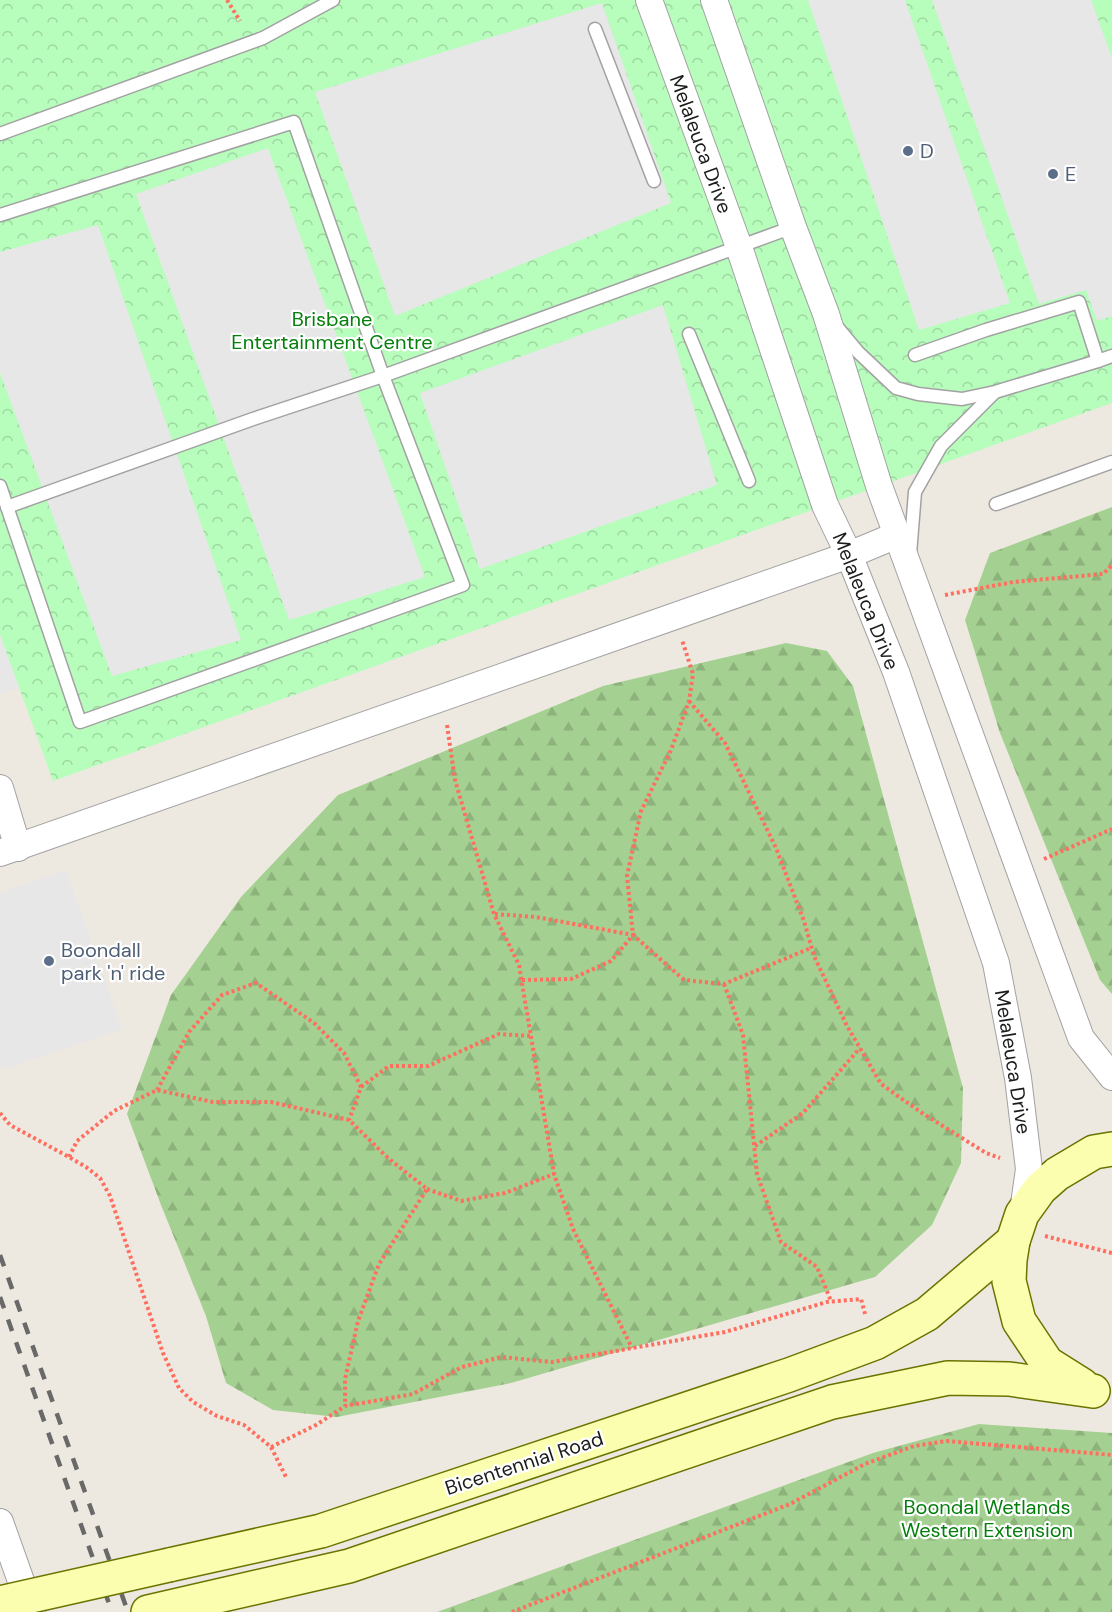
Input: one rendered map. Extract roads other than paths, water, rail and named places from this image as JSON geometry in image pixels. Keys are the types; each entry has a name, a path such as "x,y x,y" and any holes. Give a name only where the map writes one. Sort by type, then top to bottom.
{"main road":[{"name":"Bicentennial Road","path":"1102,1393 1047,1363 1019,1321 1009,1281 1010,1260 1025,1230 1040,1189 1057,1174 1094,1152 1112,1149"},
{"name":"Bicentennial Road","path":"0,1603 321,1531 789,1375 875,1343 927,1314 1025,1230"},
{"name":"Bicentennial Road","path":"148,1612 349,1566 831,1402 948,1378 1009,1379 1102,1393"}],"street":[{"name":"Melaleuca Drive","path":"649,0 739,248 825,505 849,555 896,672 996,963 1018,1078 1029,1169 1025,1230"},
{"path":"714,0 793,227 826,314 879,486 1081,1038 1112,1077"},
{"path":"0,788 9,850 849,555 897,535"},
{"path":"0,1522 32,1612"}],"lane":[{"path":"0,134 263,38 333,0"},
{"path":"595,29 654,181"},
{"path":"0,215 294,122 383,376 463,585 80,722 0,486"},
{"path":"7,507 253,419 383,376 793,227"},
{"path":"915,356 986,330 1079,302 1098,361"},
{"path":"826,314 858,352 896,388 918,394 962,399 995,392 1112,356"},
{"path":"689,334 749,481"},
{"path":"909,568 915,492 941,446 995,392"},
{"path":"996,504 1112,462"}],"railway":[{"path":"0,1255 128,1612"},
{"path":"0,1297 112,1612"}],"place":[{"name":"D","path":"908,151"},
{"name":"E","path":"1053,174"},
{"name":"Boondall park 'n' ride","path":"49,961"}],"park label":[{"name":"Brisbane Entertainment Centre","path":"332,330"},
{"name":"Boondal Wetlands Western Extension","path":"987,1518"}]}
